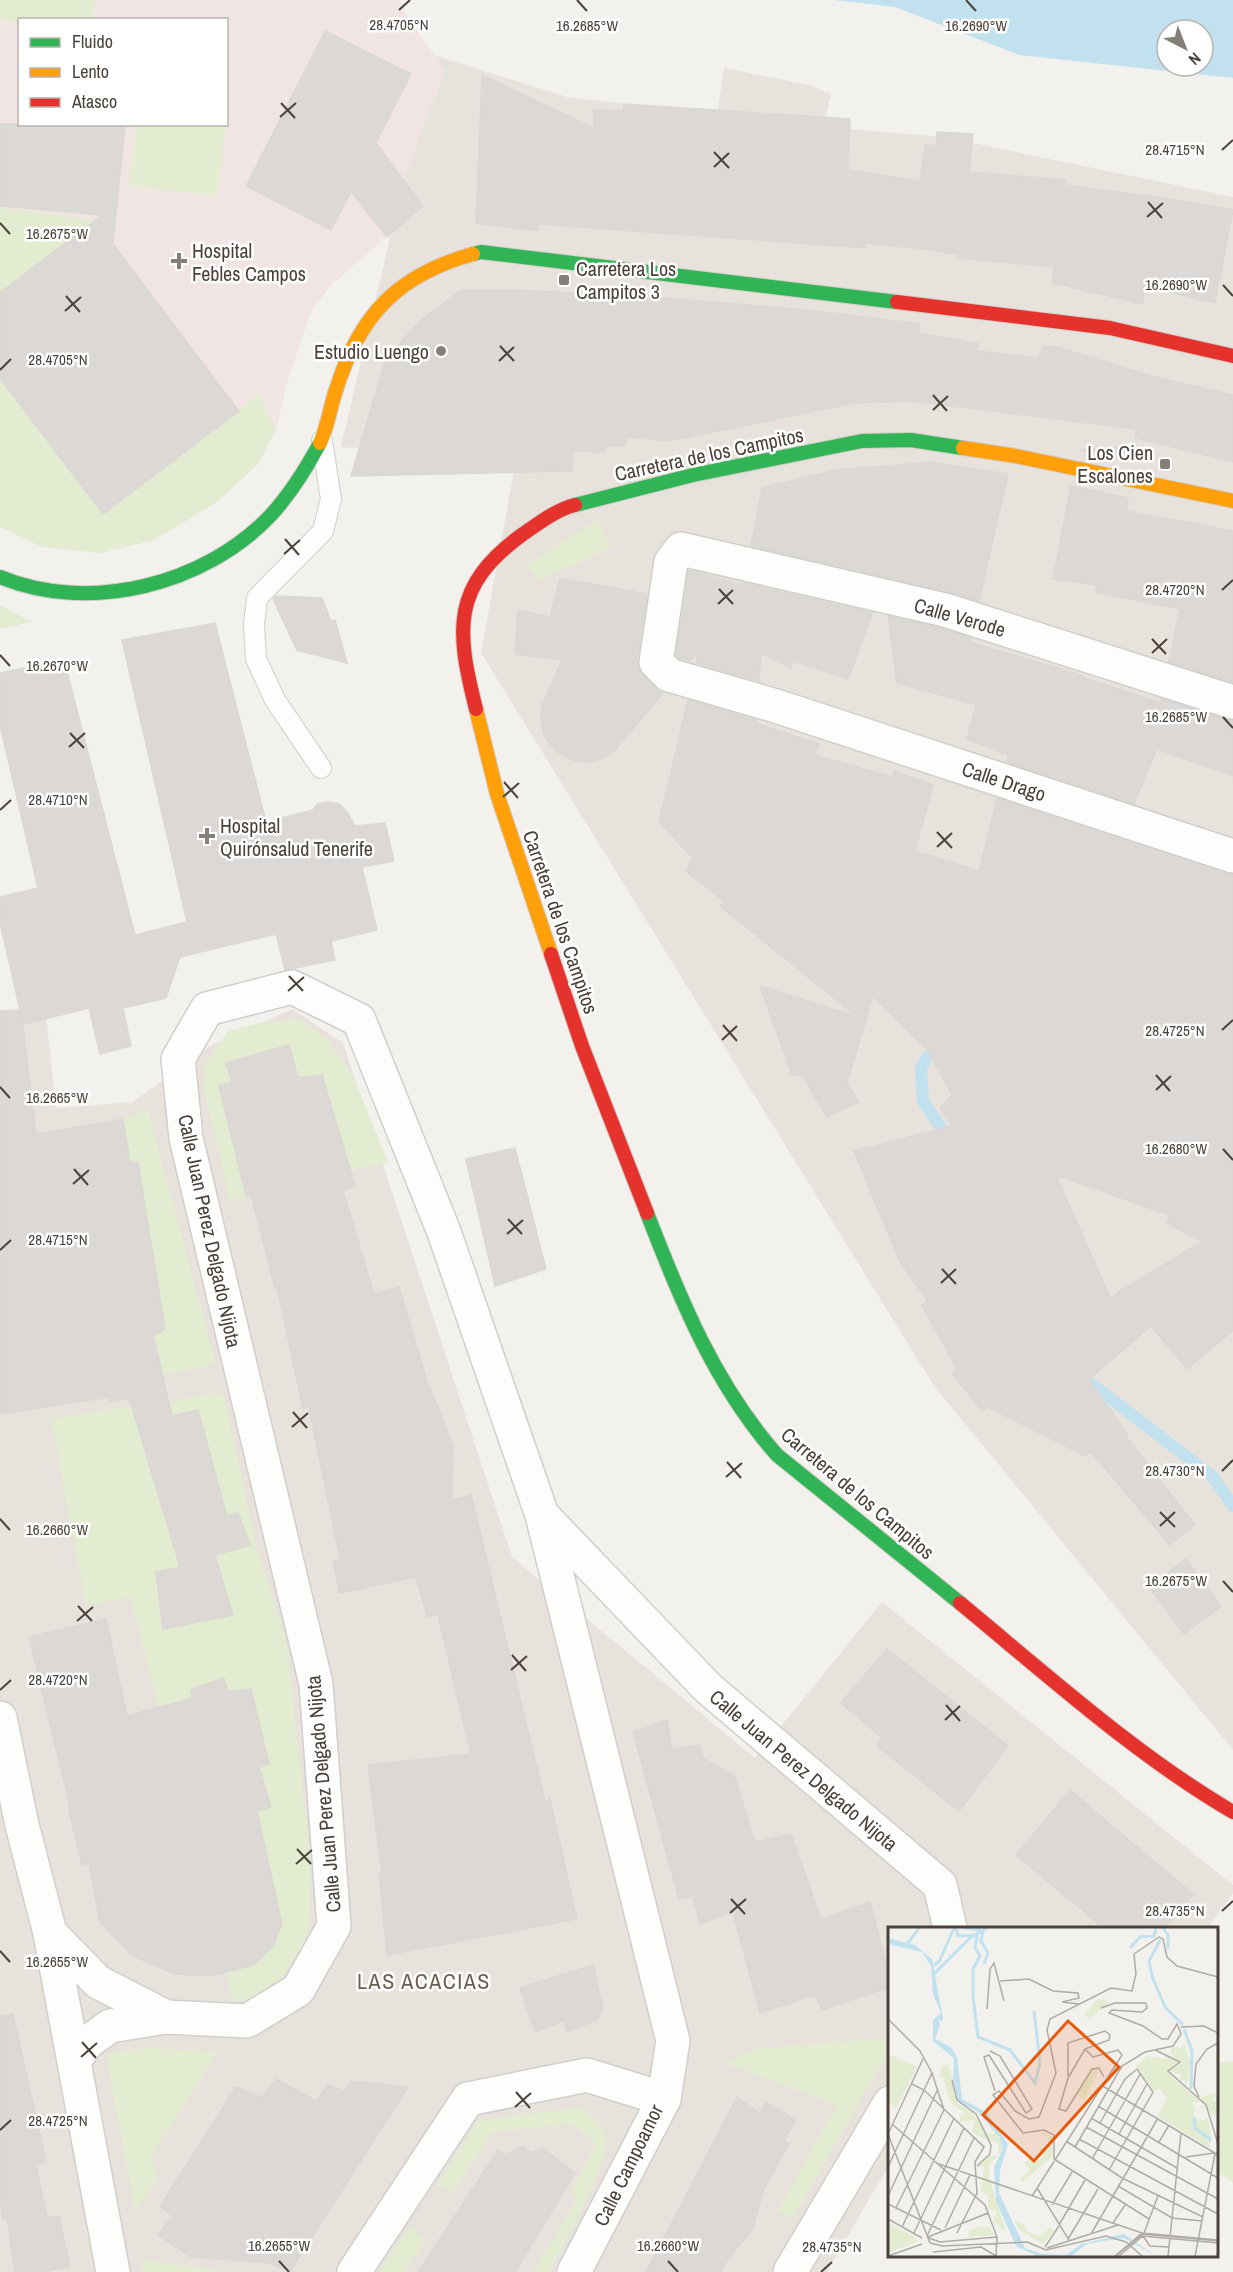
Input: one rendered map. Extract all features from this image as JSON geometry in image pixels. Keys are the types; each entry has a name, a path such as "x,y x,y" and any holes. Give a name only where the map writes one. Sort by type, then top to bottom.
{"main road":[{"path":"0,577 10,582 54,593 118,592 169,579 198,568 248,537 274,513 297,484 322,438 337,385 353,345 367,321 390,297 417,278 455,258 481,252 1110,328 1233,356"},
{"name":"Carretera de los Campitos","path":"1233,501 1016,456 911,440 862,441 693,475 570,506 536,525 505,547 485,567 472,585 465,613 464,640 468,678 497,794 582,1046 667,1265 715,1368 756,1431 777,1455 1102,1719 1195,1790 1233,1812"}],"street":[{"name":"Calle Verode","path":"681,549 945,610 1233,702"},
{"name":"Calle Drago","path":"681,549 671,562 656,662 669,675 776,706 1233,856"},
{"name":"Calle Juan Perez Delgado Nijota","path":"74,2060 88,2042 110,2026 166,2017 247,2021 298,1990 334,1926 316,1684 186,1138 178,1059 207,1009 292,987 359,1020 444,1232 542,1515 673,2042 664,2099"},
{"name":"Calle Juan Perez Delgado Nijota","path":"542,1515 708,1688 940,1885 950,1927"},
{"path":"0,1718 11,1828 50,1933 113,2272"},
{"name":"Calle Juan Perez Delgado Nijota","path":"50,1933 98,1982 166,2017"},
{"name":"Calle Campoamor","path":"354,2272 468,2099 587,2075 664,2099 574,2272"},
{"path":"790,2272 888,2106"}],"lane":[{"path":"321,768 270,690 256,659 254,626 257,598 323,531 331,499 322,438"}],"shaded area":[{"name":"Hospital Febles Campos","path":"0,0 399,0 403,10 445,71 403,180 423,206 331,285 312,310 290,373 276,430 258,464 217,502 154,540 101,553 42,547 0,527"},
{"path":"433,55 567,97 717,115 724,68 809,85 831,94 823,127 944,137 1233,197 1233,1750 934,1386 481,653 516,460 341,447"},
{"path":"45,1006 56,1108 133,1102 210,1046 292,1009 343,1043 512,1557 755,1758 882,1602 1233,1885 1233,1893 1209,1927 888,1927 888,2167 827,2272 0,2272 0,1015"}],"green space":[{"path":"0,0 94,0 92,18 18,18 18,22 0,20"},
{"path":"137,126 226,126 217,196 129,186"},
{"path":"0,208 95,220 0,293"},
{"path":"0,378 103,514 239,411 259,393 276,430 258,464 217,502 154,540 101,553 42,547 0,527"},
{"path":"598,519 611,548 539,580 526,566"},
{"path":"0,605 32,622 0,629"},
{"path":"299,1020 326,1038 353,1076 388,1162 290,1184 230,1201 205,1092 205,1065 228,1031 263,1022"},
{"path":"148,1110 216,1365 162,1374 123,1119"},
{"path":"223,1393 258,1553 286,1639 311,1865 310,1930 292,1964 269,1995 233,2002 131,1597 86,1606 51,1419"},
{"path":"888,2038 888,2053 793,2218 778,2211 837,2105 724,2063 756,2049"},
{"path":"149,2048 218,2052 152,2156 157,2181 136,2211 110,2078 108,2054"},
{"path":"1233,2061 1233,2183 1218,2172 1218,2063"},
{"path":"579,2108 594,2118 605,2133 606,2145 602,2162 585,2202 549,2272 534,2272 577,2199 571,2192 596,2144 573,2124 493,2132 452,2194 437,2185 479,2120"},
{"path":"411,2225 426,2241 404,2272 379,2272"},
{"path":"144,2260 225,2272 142,2272"}],"water":[{"path":"834,0 1233,0 1233,78 1215,76 1215,18 1155,18 1155,70 1019,55 895,7"}],"building":[{"path":"325,31 411,74 376,143 423,206 387,237 351,192 331,230 246,186"},
{"path":"482,75 595,129 593,110 624,111 624,104 850,119 848,170 920,181 925,145 936,146 937,132 973,134 969,172 1066,180 1065,185 1233,210 1215,303 1143,286 1143,304 1052,283 1054,267 959,258 959,255 926,249 864,243 865,248 538,224 538,231 476,223"},
{"path":"0,124 125,126 113,244 239,411 103,514 0,378 0,293 102,215 0,206"},
{"path":"461,290 513,290 653,297 808,310 920,324 919,333 979,344 977,351 1038,358 1043,346 1057,347 1156,377 1233,395 1233,462 1136,438 1136,429 912,401 855,403 669,441 626,437 625,446 606,446 606,452 573,451 572,471 351,476 386,359 420,321"},
{"path":"1134,446 1132,461 1080,450"},
{"path":"932,462 1008,474 979,601 751,546 762,488 835,470"},
{"path":"1071,486 1128,498 1127,511 1233,531 1233,682 1169,662 1180,609 1095,592 1097,585 1053,579"},
{"path":"689,570 743,585 744,583 873,613 848,679 793,661 791,668 761,653 759,681 696,663 699,650 690,661 679,658 676,655"},
{"path":"560,578 647,594 637,659 638,667 643,675 663,693 614,751 601,759 587,762 573,760 560,754 543,733 542,706 562,660 515,654 518,610 550,617"},
{"path":"276,596 322,598 331,621 335,620 347,663 297,650 273,599"},
{"path":"888,616 940,628 971,638 970,642 1084,676 1084,678 1161,703 1162,699 1233,720 1233,776 1157,749 1134,804 1007,762 1008,755 967,739 976,705 897,683"},
{"path":"215,623 266,822 313,810 317,804 328,802 339,804 355,826 385,823 394,861 362,867 377,930 331,941 335,960 285,970 276,934 180,957 166,998 123,1008 131,1046 100,1054 89,1008 24,1024 21,1012 36,1134 123,1119 130,1162 138,1163 165,1329 153,1335 172,1416 198,1410 227,1516 238,1512 250,1545 215,1555 233,1615 163,1629 156,1572 180,1567 129,1398 110,1401 110,1397 0,1414 0,1011 20,1010 0,922 0,897 38,888 0,725 0,673 64,660 135,935 187,922 122,640"},
{"path":"688,700 756,720 756,723 819,744 815,755 893,777 894,771 933,785 915,851 979,871 997,798 1233,874 1233,1330 1187,1369 1151,1326 1089,1379 1127,1434 1125,1435 1195,1525 1170,1545 1091,1452 1085,1456 988,1407 982,1411 952,1373 957,1369 922,1305 928,1302 899,1260 854,1151 952,1126 940,1108 952,1095 928,1051 873,996 847,1083 859,1102 827,1117 803,1076 792,1075 760,986 856,1016 720,906 724,901 687,872 692,857 659,822","holes":["1056,1175 1169,1215 1167,1223 1202,1242 1121,1290 1111,1299"]},
{"path":"289,1045 298,1078 322,1075 355,1185 343,1191 374,1294 399,1287 427,1381 453,1445 452,1500 471,1495 545,1801 550,1799 577,1919 387,1955 379,1873 382,1873 368,1765 471,1754 438,1615 427,1617 416,1577 340,1593 333,1562 340,1560 309,1407 303,1409 277,1287 275,1288 251,1195 246,1196 219,1086 232,1083 226,1063"},
{"path":"515,1148 546,1269 495,1286 466,1159"},
{"path":"1186,1559 1221,1606 1184,1634 1149,1587"},
{"path":"106,1619 127,1716 193,1698 190,1690 224,1678 228,1692 251,1689 269,1764 259,1767 271,1807 257,1811 282,1924 273,1946 254,1965 211,1976 175,1974 133,1956 100,1922 89,1863 82,1866 68,1807 70,1806 29,1637"},
{"path":"887,1649 1008,1746 959,1811 877,1746 881,1737 841,1703"},
{"path":"667,1720 672,1749 699,1745 704,1759 734,1775 755,1842 791,1834 821,1919 870,1902 888,1970 888,1988 822,2010 815,1995 760,2013 733,1912 700,1924 693,1896 679,1899 633,1732"},
{"path":"1070,1790 1193,1894 1166,1927 1103,1927 1016,1855"},
{"path":"593,1965 603,2009 597,2020 567,2032 564,2021 535,2032 520,1988"},
{"path":"13,2014 46,2161 36,2166 47,2218 59,2216 70,2266 47,2272 15,2272 7,2218 3,2219 0,2200 0,2016"},
{"path":"276,2079 316,2101 328,2085 344,2091 351,2081 408,2087 290,2272 270,2263 191,2257 158,2235 172,2216 160,2206 236,2087 262,2098"},
{"path":"737,2097 760,2113 766,2102 796,2120 784,2140 789,2144 763,2191 753,2229 729,2257 721,2272 646,2272"},
{"path":"523,2146 532,2153 542,2148 575,2173 515,2272 418,2272 498,2150 506,2155"}],"waterway":[{"path":"943,1048 928,1057 921,1067 923,1101 949,1140"},
{"path":"1082,1373 1088,1381 1213,1477 1233,1506"}],"traffic: fast":[{"path":"473,254 481,252 897,302"},
{"path":"575,505 693,475 862,441 911,440 963,448"},
{"path":"0,577 34,588 71,593 107,592 144,586 180,575 213,559 244,539 271,515 298,480 320,443"},
{"path":"647,1213 701,1340 735,1400 755,1428 777,1455 960,1603"}],"traffic: slow":[{"path":"320,443 345,364 356,340 369,320 402,287 446,263 473,254"},
{"path":"963,448 1016,456 1233,501"},
{"path":"476,709 497,794 551,954"}],"traffic: jam":[{"path":"897,302 1110,328 1233,356"},
{"path":"476,709 469,681 463,633 465,611 471,591 482,572 499,553 548,517 575,505"},
{"path":"551,954 582,1046 647,1213"},
{"path":"960,1603 1127,1740 1197,1790 1233,1812"}],"place":[{"name":"Hospital Febles Campos","path":"179,261"},
{"name":"Carretera Los Campitos 3","path":"564,280"},
{"name":"Estudio Luengo","path":"441,351"},
{"name":"Los Cien Escalones","path":"1165,464"},
{"name":"Hospital Quirónsalud Tenerife","path":"207,836"}],"district":[{"name":"LAS ACACIAS","path":"424,1981"}]}
